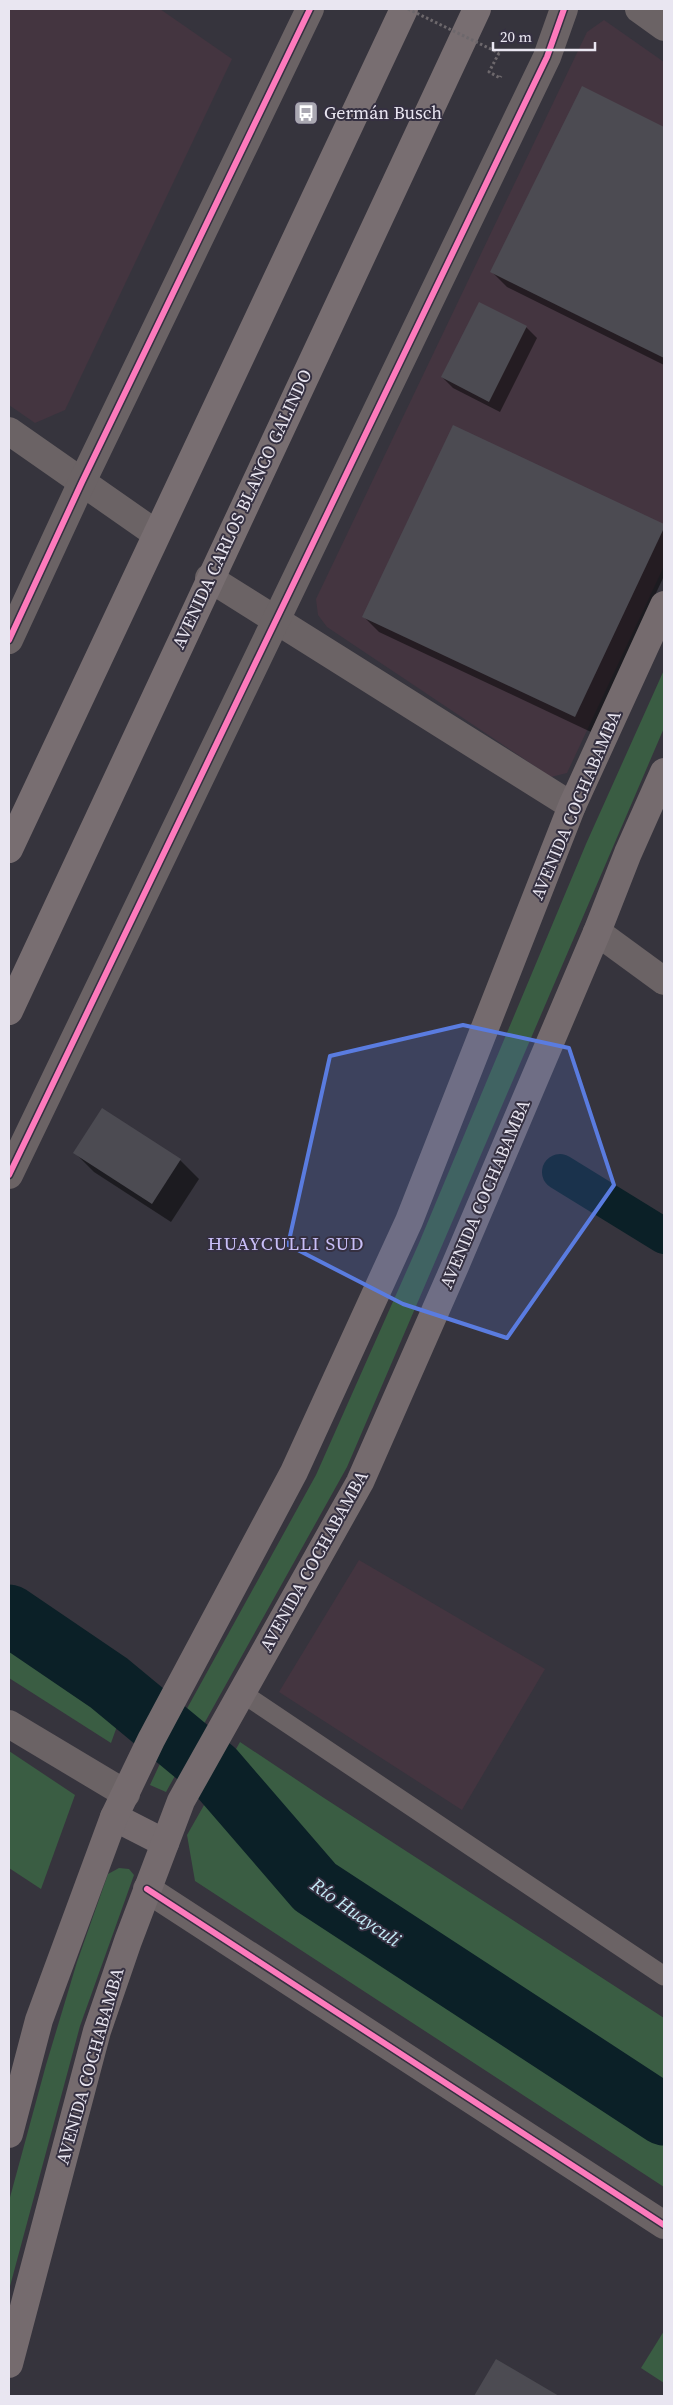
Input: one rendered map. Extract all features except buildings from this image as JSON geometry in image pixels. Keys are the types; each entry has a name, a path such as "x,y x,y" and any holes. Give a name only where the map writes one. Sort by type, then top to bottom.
{"highway":[{"path":"9,849 404,9"},
{"name":"AVENIDA CARLOS BLANCO GALINDO","path":"9,1011 209,578 476,9"}],"main road":[{"name":"AVENIDA COCHABAMBA","path":"9,2134 39,2020 120,1806 151,1740 294,1472 408,1220 572,806 664,605"},
{"name":"AVENIDA COCHABAMBA","path":"9,2364 97,2031 147,1889 181,1801 360,1482 455,1266 597,932 628,853 664,772"},
{"path":"120,1806 165,1843"}],"street":[{"path":"9,640 82,482 310,9"},
{"path":"9,1176 274,620 543,66 564,9"},
{"path":"639,9 664,27"},
{"path":"9,431 156,533"},
{"path":"209,578 572,806"},
{"path":"597,932 664,982"},
{"path":"9,1724 120,1806"},
{"path":"147,1889 664,2224"}],"lane":[{"path":"242,1693 664,1976"}],"path":[{"path":"408,9 499,53 489,72 500,78 505,69"}],"highlighted area":[{"path":"463,1025 569,1048 614,1185 507,1338 403,1304 288,1245 330,1056"}],"shaded area":[{"path":"9,9 160,9 232,59 65,410 35,423 9,405"},
{"path":"604,20 664,62 664,566 567,773 551,777 327,627 318,615 316,599 587,32"},
{"path":"359,1560 545,1669 462,1810 279,1692"}],"green space":[{"path":"664,670 664,728 347,1467 166,1792 150,1785 179,1723 316,1475 419,1243 586,844"},
{"path":"9,1587 135,1676 111,1743 9,1678"},
{"path":"240,1742 664,2018 664,2187 195,1881 187,1835"},
{"path":"9,1751 75,1795 41,1889 9,1868"},
{"path":"119,1868 129,1869 134,1875 80,2026 9,2290 9,2201 46,2065 77,1962 108,1874"},
{"path":"664,2331 664,2383 641,2368"}],"waterway":[{"path":"560,1172 664,1236"},
{"name":"Río Huayculi","path":"9,1615 109,1683 214,1770 315,1887 664,2115"}],"cycle path":[{"path":"9,640 82,482 310,9"},
{"path":"9,1175 547,57 564,9"},
{"path":"147,1889 664,2225"}],"place":[{"name":"Germán Busch","path":"306,113"}],"district":[{"name":"HUAYCULLI SUD","path":"286,1243"}]}
